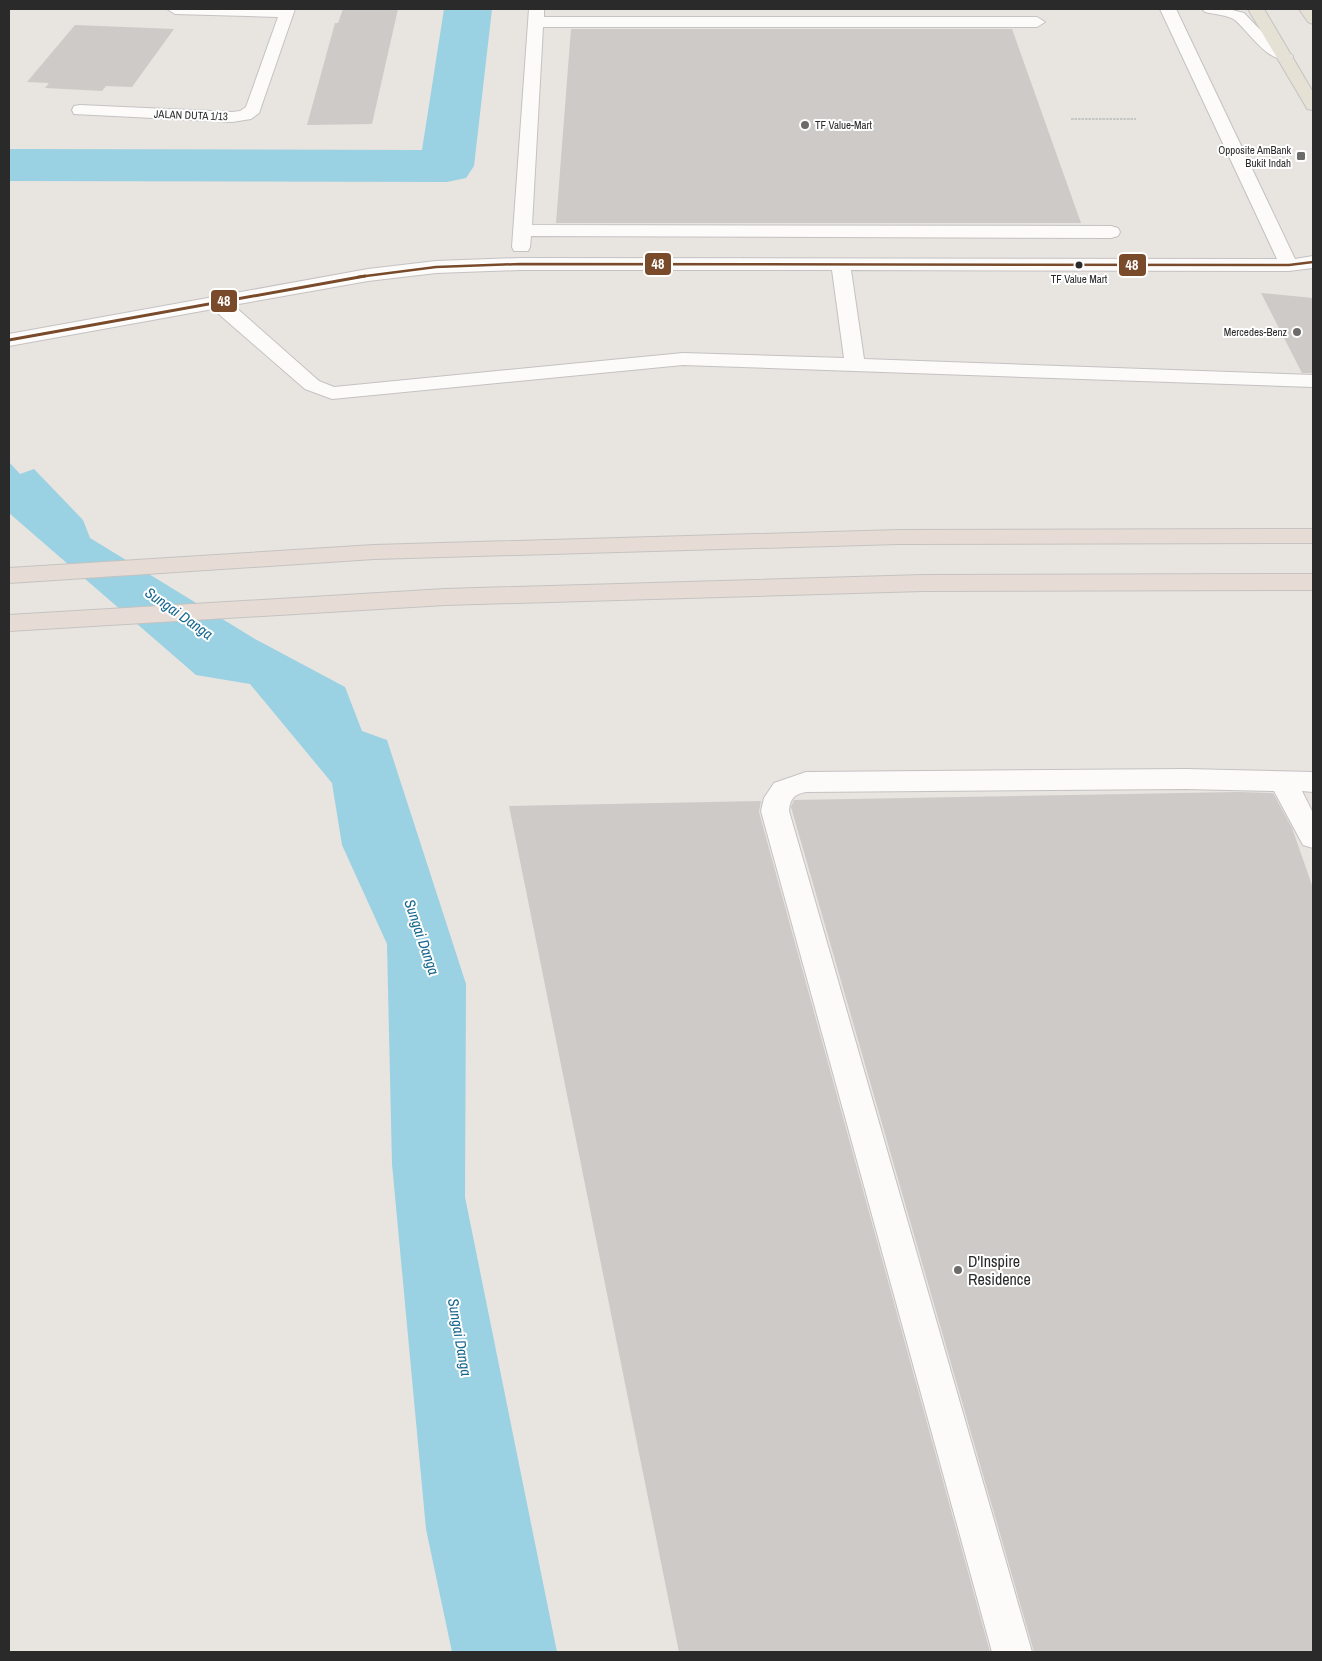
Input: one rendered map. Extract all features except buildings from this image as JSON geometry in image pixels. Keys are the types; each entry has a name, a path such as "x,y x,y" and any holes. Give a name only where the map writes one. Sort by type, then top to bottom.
{"highway":[{"path":"9,576 374,552 899,536 1313,536"},
{"path":"9,623 445,597 924,583 1313,582"}],"main road":[{"path":"1256,9 1313,105"},
{"path":"1307,9 1313,19"}],"street":[{"path":"175,9 287,11"},
{"path":"1168,9 1289,265"},
{"path":"1210,9 1239,16 1262,40 1285,56"},
{"name":"JALAN DUTA 1/13","path":"80,110 232,117 245,115 253,109 287,11"},
{"path":"520,264 536,16 724,16 1037,22"},
{"path":"522,230 1111,232"},
{"path":"9,340 216,301 368,275 436,266 520,264 1289,265 1313,262"},
{"path":"841,264 855,366"},
{"path":"1289,265 1313,270"},
{"path":"216,301 312,385 332,392 682,359 1313,381"},
{"path":"1282,780 1313,838"},
{"path":"1012,1652 775,811 775,800 781,791 792,784 806,782 1282,780 1313,782"}],"path":[{"path":"1071,119 1136,119"}],"water":[{"name":"Sungai Danga","path":"9,462 20,474 34,469 83,520 90,538 255,639 345,687 362,731 387,740 466,984 465,1197 557,1652 452,1652 426,1529 392,1164 387,944 342,845 332,783 250,684 196,675 9,513"}],"waterway":[{"path":"9,165 447,166 468,9"}],"transit line":[{"name":"48","path":"9,340 368,275 436,267 520,264 1289,265 1313,262"}],"place":[{"name":"TF Value-Mart","path":"805,125"},
{"name":"Opposite AmBank Bukit Indah","path":"1301,156"},
{"name":"TF Value Mart","path":"1079,265"},
{"name":"Mercedes-Benz","path":"1297,332"},
{"name":"D'Inspire Residence","path":"958,1270"}]}
